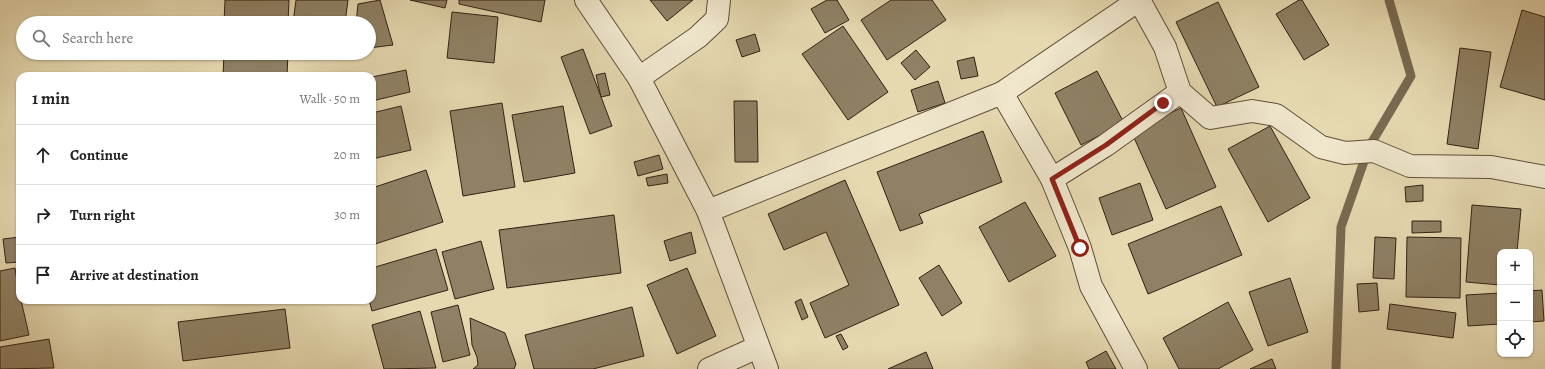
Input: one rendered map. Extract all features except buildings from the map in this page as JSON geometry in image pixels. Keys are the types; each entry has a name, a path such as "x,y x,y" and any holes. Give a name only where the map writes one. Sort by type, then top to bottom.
{"street":[{"path":"586,0 639,78 708,211 767,369"},
{"path":"639,78 698,37 717,19 719,0"},
{"path":"708,211 1002,93 1139,0 1165,46 1180,92 1210,118 1252,111 1276,115 1321,147 1345,153 1381,154 1410,166 1491,167 1545,177"},
{"path":"1052,179 1106,145 1180,92"},
{"path":"1002,93 1052,179 1080,248 1091,286 1136,369"},
{"path":"709,369 758,346"}],"waterway":[{"path":"1336,369 1341,227 1369,147 1411,76 1389,0"}],"route":[{"path":"1080,248 1052,179 1134,126 1163,103"}]}
